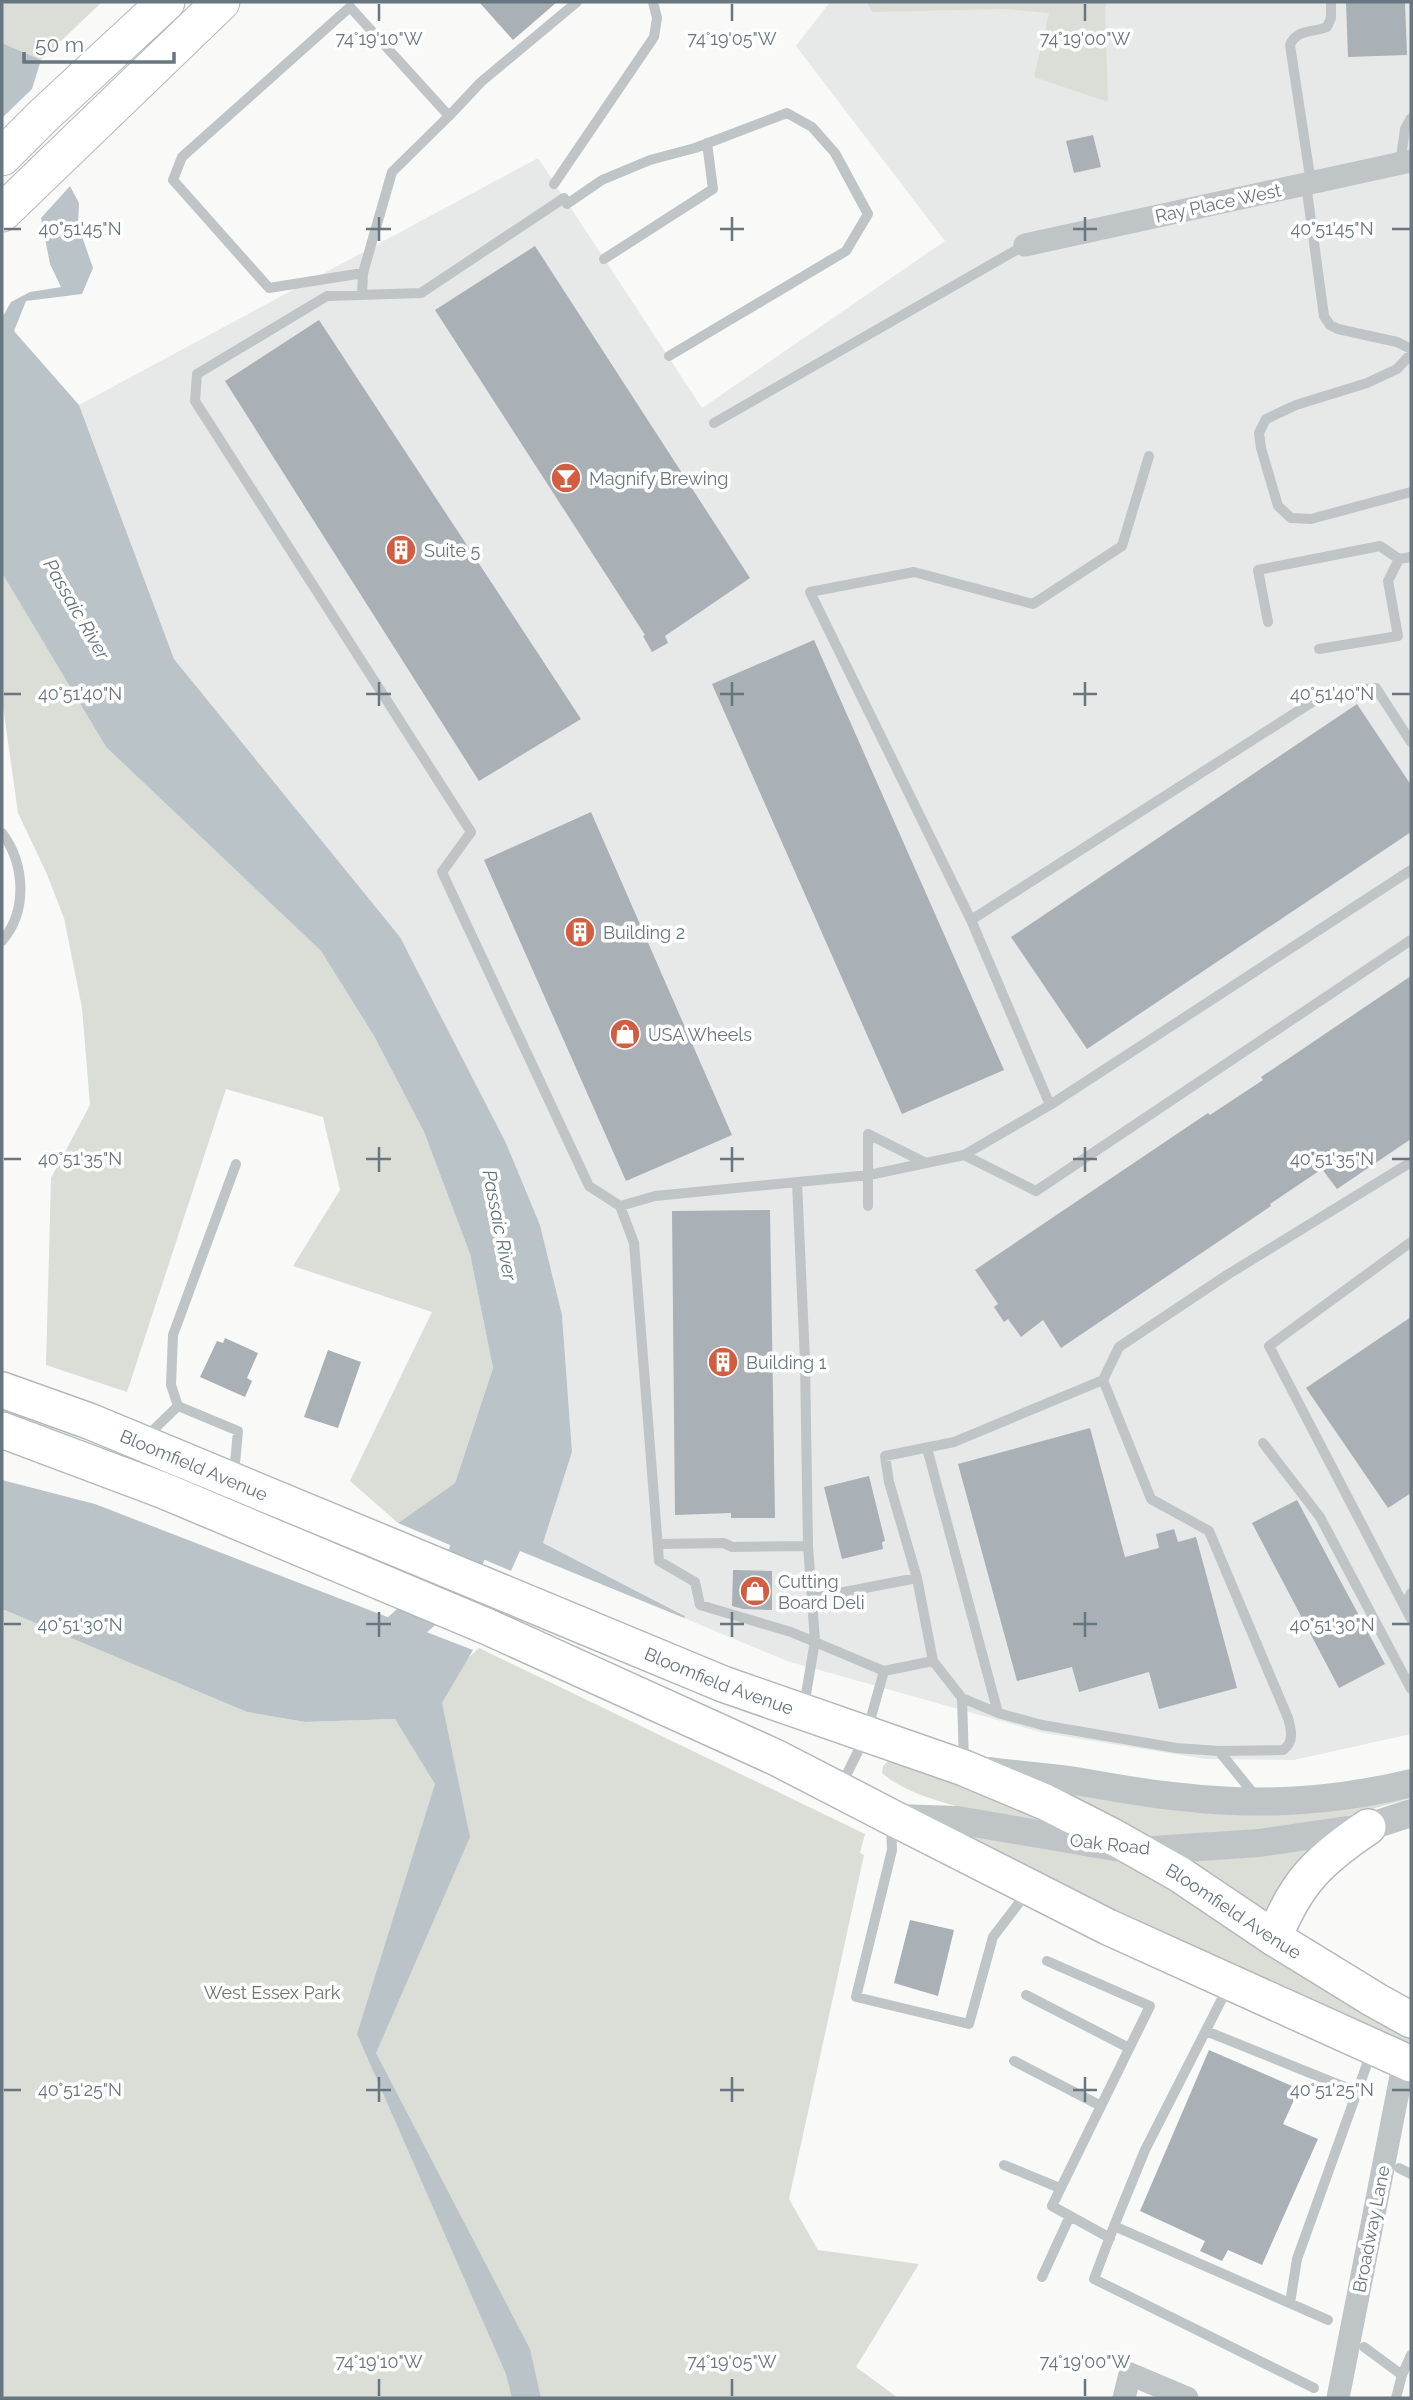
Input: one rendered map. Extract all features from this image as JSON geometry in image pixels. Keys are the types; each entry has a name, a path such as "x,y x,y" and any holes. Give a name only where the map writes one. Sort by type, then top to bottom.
{"highway":[{"path":"2,157 166,2"},
{"path":"2,213 221,2"}],"main road":[{"name":"Bloomfield Avenue","path":"2,1390 89,1421 313,1512 689,1670 803,1713 964,1768 1045,1802 1189,1881 1273,1938 1411,2020"},
{"name":"Bloomfield Avenue","path":"2,1430 162,1490 488,1627 777,1758 1030,1888 1396,2057"},
{"path":"1273,1938 1284,1912 1301,1884 1335,1849 1368,1826"}],"street":[{"name":"Ray Place West","path":"1025,245 1405,163"},
{"path":"964,1768 1184,1798 1260,1801 1344,1795 1411,1783"},
{"name":"Oak Road","path":"891,1818 957,1820 1138,1851 1259,1843 1368,1826 1411,1813"},
{"name":"Broadway Lane","path":"1338,2398 1396,2057"},
{"path":"1124,2398 1130,2374 1187,2398"}],"lane":[{"path":"362,295 363,273 392,172 481,82 577,2"},
{"path":"554,184 654,37 657,18 653,2"},
{"path":"1331,2 1331,18 1327,27 1299,33 1290,45 1324,316 1330,325 1338,329 1397,342 1411,351 1397,369 1367,383 1296,405 1266,419 1259,433 1261,448 1278,506 1291,518 1311,519 1411,492"},
{"path":"363,273 269,288 173,180 182,157 350,7 449,116"},
{"path":"669,356 846,251 868,215 835,153 812,127 787,113 707,144 650,160 603,180 421,293 327,296 197,374 195,401 471,832 442,872 589,1186 620,1206 634,1243 659,1561 695,1582 700,1605 791,1632 884,1671 933,1661"},
{"path":"1405,163 1405,129 1411,118"},
{"path":"604,259 713,189 707,144"},
{"path":"714,423 1025,245"},
{"path":"1050,1105 971,919 810,592 914,572 1034,604 1122,546 1149,456"},
{"path":"1268,622 1258,570 1380,546 1399,559 1411,557"},
{"path":"1398,636 1388,581 1399,559"},
{"path":"1319,649 1411,635"},
{"path":"971,919 1320,697 1376,688 1411,741"},
{"path":"2,833 15,859 20,889 16,917 2,941"},
{"path":"620,1206 655,1195 869,1175 964,1155 1050,1105 1411,870"},
{"path":"964,1155 1036,1191 1411,940"},
{"path":"869,1206 868,1134 926,1163"},
{"path":"1103,1380 1152,1499 1209,1531 1287,1718 1291,1736 1288,1746 1283,1750 1219,1751 1176,1748 1055,1727 998,1713 962,1698 933,1661 917,1578 889,1482 886,1456 954,1442 1103,1380 1119,1347 1227,1275 1411,1162"},
{"path":"178,1406 172,1385 173,1335 236,1164"},
{"path":"797,1182 805,1361 808,1546 815,1641 803,1713"},
{"path":"1411,1242 1269,1346 1411,1619"},
{"path":"141,1442 178,1406"},
{"path":"178,1406 238,1431 233,1480"},
{"path":"1263,1443 1320,1517 1411,1689"},
{"path":"927,1448 998,1713"},
{"path":"658,1544 808,1546"},
{"path":"813,1598 917,1578"},
{"path":"1405,1606 1411,1593"},
{"path":"839,1790 866,1735 884,1671"},
{"path":"962,1698 964,1768"},
{"path":"1219,1751 1260,1801"},
{"path":"891,1818 892,1850 856,1997 969,2024 993,1937 1030,1888"},
{"path":"1047,1961 1150,2006 1052,2206 1110,2238"},
{"path":"1230,1982 1145,2150 1094,2279 1314,2388"},
{"path":"1026,1995 1129,2048"},
{"path":"1206,2031 1357,2092"},
{"path":"1290,2304 1297,2259 1357,2092 1396,2057"},
{"path":"1014,2061 1101,2106"},
{"path":"1004,2165 1060,2188"},
{"path":"1399,2168 1411,2174"},
{"path":"1042,2277 1070,2216"},
{"path":"1114,2227 1328,2320"},
{"path":"1364,2347 1402,2375"},
{"path":"1396,2398 1411,2355"}],"shaded area":[{"path":"830,2 1411,2 1411,1734 1294,1760 1205,1759 1044,1733 787,1661 684,1618 684,1615 543,1543 572,1452 562,1315 540,1225 506,1143 400,937 174,659 79,405 538,158 702,408 945,241 796,46"}],"green space":[{"path":"2,2 102,2 41,60 2,43"},
{"path":"867,2 1108,2 1105,8 1108,102 1034,77 1049,13 1005,9 872,12"},
{"path":"2,573 106,747 321,951 374,1036 424,1132 470,1254 493,1368 455,1483 398,1523 350,1481 432,1312 293,1266 340,1190 323,1117 226,1089 127,1392 46,1365 51,1178 90,1105 82,1008 64,918 18,813 2,699"},
{"name":"West Essex Park","path":"2,1609 247,1712 305,1722 395,1719 397,1722 479,1648 865,1834 860,1853 864,1855 789,2199 818,2250 919,2264 856,2367 898,2398 2,2398"},
{"path":"889,1760 899,1760 1035,1815 1036,1819 1033,1822 975,1810 914,1792 882,1773 883,1766"},
{"path":"1059,1790 1411,1793 1411,1798 1340,1818 1281,1829 1147,1836"},
{"path":"956,1834 1124,1857 1411,2034 1411,2050 1204,1958"},
{"path":"1328,1840 1265,1911 1185,1861"}],"water":[{"path":"2,43 41,60 32,89 2,118"},
{"path":"70,186 79,203 78,225 93,268 82,294 26,301 14,331 79,405 174,659 400,937 506,1143 540,1225 562,1315 572,1452 543,1543 685,1616 684,1618 520,1551 511,1571 398,1523 455,1483 493,1368 470,1254 424,1132 374,1036 321,951 106,747 2,573 2,318 11,302 30,292 61,287 50,264 41,218"},
{"path":"2,1480 95,1504 473,1650 442,1703 470,1837 376,2053 530,2349 541,2398 512,2398 506,2374 357,2034 435,1784 395,1719 305,1722 247,1712 2,1609"}],"building":[{"path":"479,2 557,2 513,40"},
{"path":"1346,2 1405,2 1407,55 1348,57"},
{"path":"1093,135 1101,167 1074,173 1066,141"},
{"path":"535,246 750,578 665,636 668,643 652,652 643,636 645,635 435,310"},
{"name":"Suite 5","path":"319,320 581,719 479,781 225,381"},
{"path":"814,640 1004,1070 902,1114 712,684"},
{"path":"1357,704 1411,785 1411,832 1087,1049 1011,937"},
{"name":"Building 2","path":"591,812 732,1135 626,1181 484,860"},
{"path":"1411,976 1411,1139 1337,1189 1322,1169 1061,1348 1043,1320 1021,1337 1008,1319 1004,1322 994,1307 998,1304 975,1270 1208,1113 1210,1115 1263,1080 1261,1077"},
{"name":"Building 1","path":"770,1210 775,1518 731,1518 731,1513 675,1515 672,1211"},
{"path":"1411,1317 1411,1493 1388,1508 1306,1388"},
{"path":"225,1338 258,1353 247,1378 252,1381 245,1397 200,1377 217,1341 223,1343"},
{"path":"328,1350 361,1362 338,1428 304,1417"},
{"path":"1090,1428 1125,1557 1159,1548 1156,1534 1174,1529 1178,1542 1196,1537 1237,1688 1159,1709 1149,1672 1079,1692 1072,1667 1017,1681 958,1464"},
{"path":"869,1476 885,1541 882,1542 883,1549 842,1559 824,1487"},
{"path":"1297,1500 1385,1664 1339,1688 1252,1523"},
{"name":"Cutting Board Deli","path":"733,1570 772,1571 772,1610 732,1606"},
{"path":"910,1920 954,1930 938,1996 894,1983"},
{"path":"1209,2050 1299,2089 1283,2124 1318,2139 1262,2265 1228,2250 1222,2261 1200,2251 1205,2241 1140,2211"}],"waterway":[{"name":"Passaic River","path":"370,1655 456,1582 485,1507"}],"place":[{"name":"Magnify Brewing","path":"566,478"},
{"name":"Suite 5","path":"401,550"},
{"name":"Building 2","path":"580,932"},
{"name":"USA Wheels","path":"625,1034"},
{"name":"Building 1","path":"723,1362"},
{"name":"Cutting Board Deli","path":"755,1591"}]}
